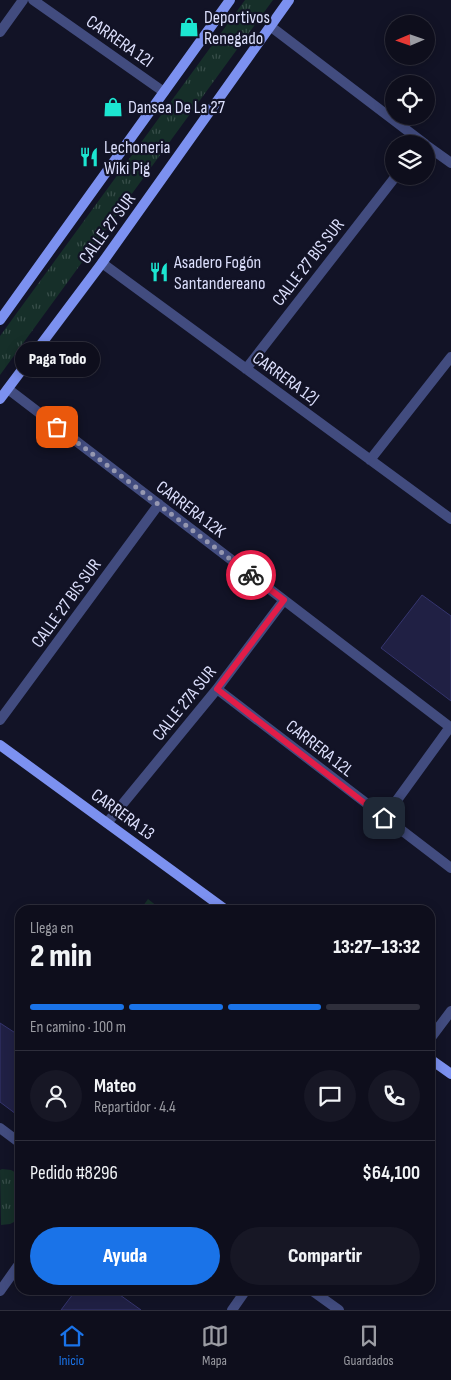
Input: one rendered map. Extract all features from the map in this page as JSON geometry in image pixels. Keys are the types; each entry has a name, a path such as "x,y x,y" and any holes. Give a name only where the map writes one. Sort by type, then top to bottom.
{"main road":[{"name":"CALLE 27 SUR","path":"0,320 230,0"},
{"name":"CALLE 27 SUR","path":"0,399 102,263 289,0"},
{"name":"CARRERA 13","path":"0,745 219,905"},
{"path":"435,1063 451,1074"}],"street":[{"path":"0,32 23,0"},
{"name":"CARRERA 12I","path":"33,0 164,92"},
{"path":"270,26 413,135"},
{"path":"435,151 451,163"},
{"name":"CALLE 27 BIS SUR","path":"246,369 389,185"},
{"name":"CARRERA 12J","path":"102,263 451,518"},
{"path":"370,460 451,357"},
{"name":"CARRERA 12K","path":"8,389 450,727"},
{"name":"CALLE 27 BIS SUR","path":"0,720 159,504"},
{"name":"CALLE 27A SUR","path":"107,823 217,689 284,600"},
{"name":"CARRERA 12L","path":"217,689 451,868"},
{"path":"384,818 450,727"},
{"path":"435,1032 451,1011"},
{"path":"0,1128 15,1139"},
{"path":"0,1292 15,1270"},
{"path":"232,1310 242,1295"},
{"path":"318,1295 339,1310"}],"green space":[{"path":"245,0 273,0 0,375 0,336"},
{"path":"148,899 156,905 144,905"},
{"path":"0,1170 11,1170 15,1172 15,1222 1,1225"}],"building":[{"path":"422,595 451,616 451,701 381,648"},
{"path":"0,1023 15,1033 15,1113 0,1102"},
{"path":"72,1295 120,1295 141,1310 61,1310"}],"way so far":[{"path":"57,427 251,575"}],"place":[{"name":"Deportivos Renegado","path":"189,27"},
{"name":"Dansea De La 27","path":"113,107"},
{"name":"Lechoneria Wiki Pig","path":"89,157"},
{"name":"Asadero Fogón Santandereano","path":"159,272"},
{"name":"Paga Todo","path":"57,427"}],"route":[{"path":"251,575 284,600 217,689 384,818"}]}
